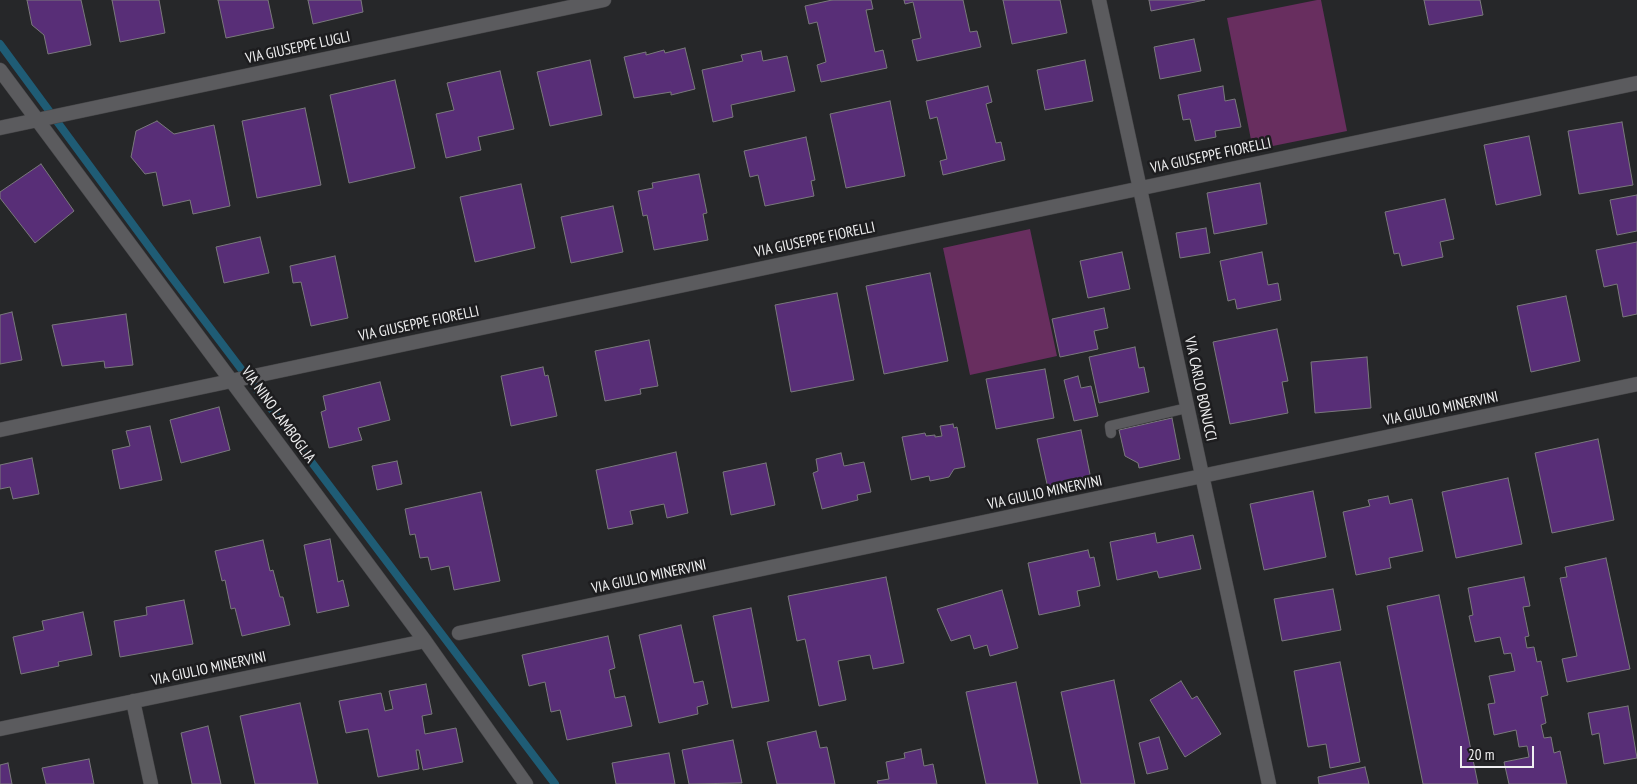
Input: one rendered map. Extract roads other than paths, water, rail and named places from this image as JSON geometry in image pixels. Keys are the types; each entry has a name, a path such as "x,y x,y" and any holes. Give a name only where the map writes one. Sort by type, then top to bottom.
{"street":[{"name":"VIA GIUSEPPE LUGLI","path":"0,128 604,0"},
{"name":"VIA CARLO BONUCCI","path":"1099,0 1269,784"},
{"name":"VIA NINO LAMBOGLIA","path":"0,70 425,641 526,784"},
{"name":"VIA GIUSEPPE FIORELLI","path":"0,430 1637,83"},
{"name":"VIA GIULIO MINERVINI","path":"459,633 1637,384"},
{"name":"VIA GIULIO MINERVINI","path":"0,729 425,641"},
{"path":"133,701 151,784"}],"lane":[{"path":"1111,433 1110,426 1187,408"}],"waterway":[{"path":"0,44 170,275 555,784"}]}
